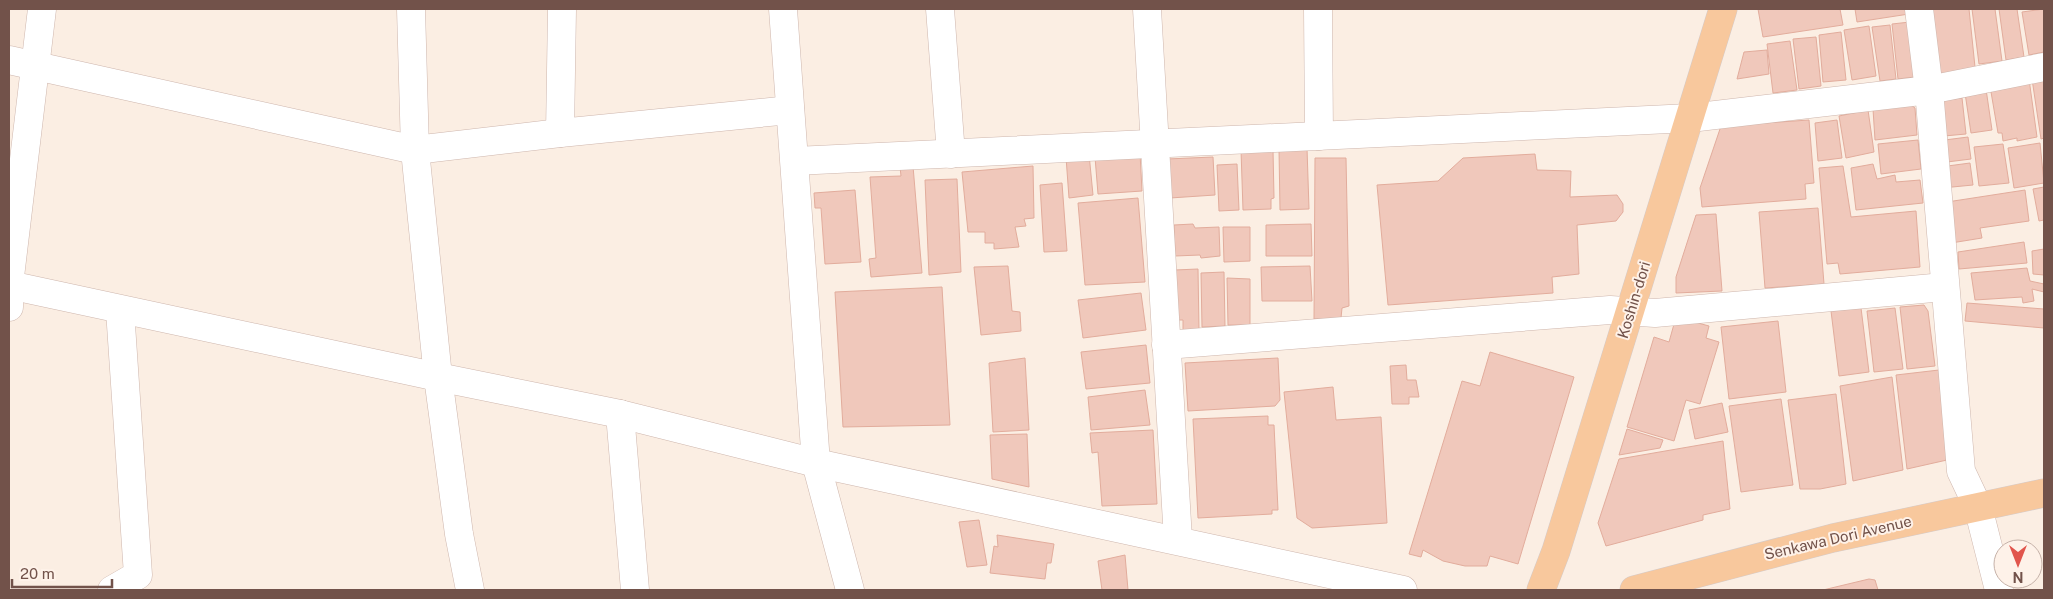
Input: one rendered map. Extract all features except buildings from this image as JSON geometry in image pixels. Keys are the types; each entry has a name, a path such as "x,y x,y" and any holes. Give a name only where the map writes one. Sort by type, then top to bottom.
{"main road":[{"name":"Koshin-dori","path":"1540,590 1556,551 1723,9"},
{"name":"Senkawa Dori Avenue","path":"1634,590 1833,538 2044,494"}],"street":[{"path":"9,307 9,285 42,9"},
{"path":"411,9 415,150 438,377 459,534 470,590"},
{"path":"560,133 562,9"},
{"path":"783,9 816,462 850,590"},
{"path":"940,9 951,154"},
{"path":"1147,9 1178,540"},
{"path":"1318,9 1319,136"},
{"path":"1919,9 1929,90 1944,287 1961,471 1978,507 1994,563 1999,590"},
{"path":"9,60 415,150 560,133 790,110"},
{"path":"794,161 1690,118 1929,90 2044,66"},
{"path":"9,285 120,310 620,414 816,462 1402,590"},
{"path":"1166,345 1610,310 1655,313 1944,287"},
{"path":"112,590 138,575 120,310"},
{"path":"620,414 635,590"}]}
